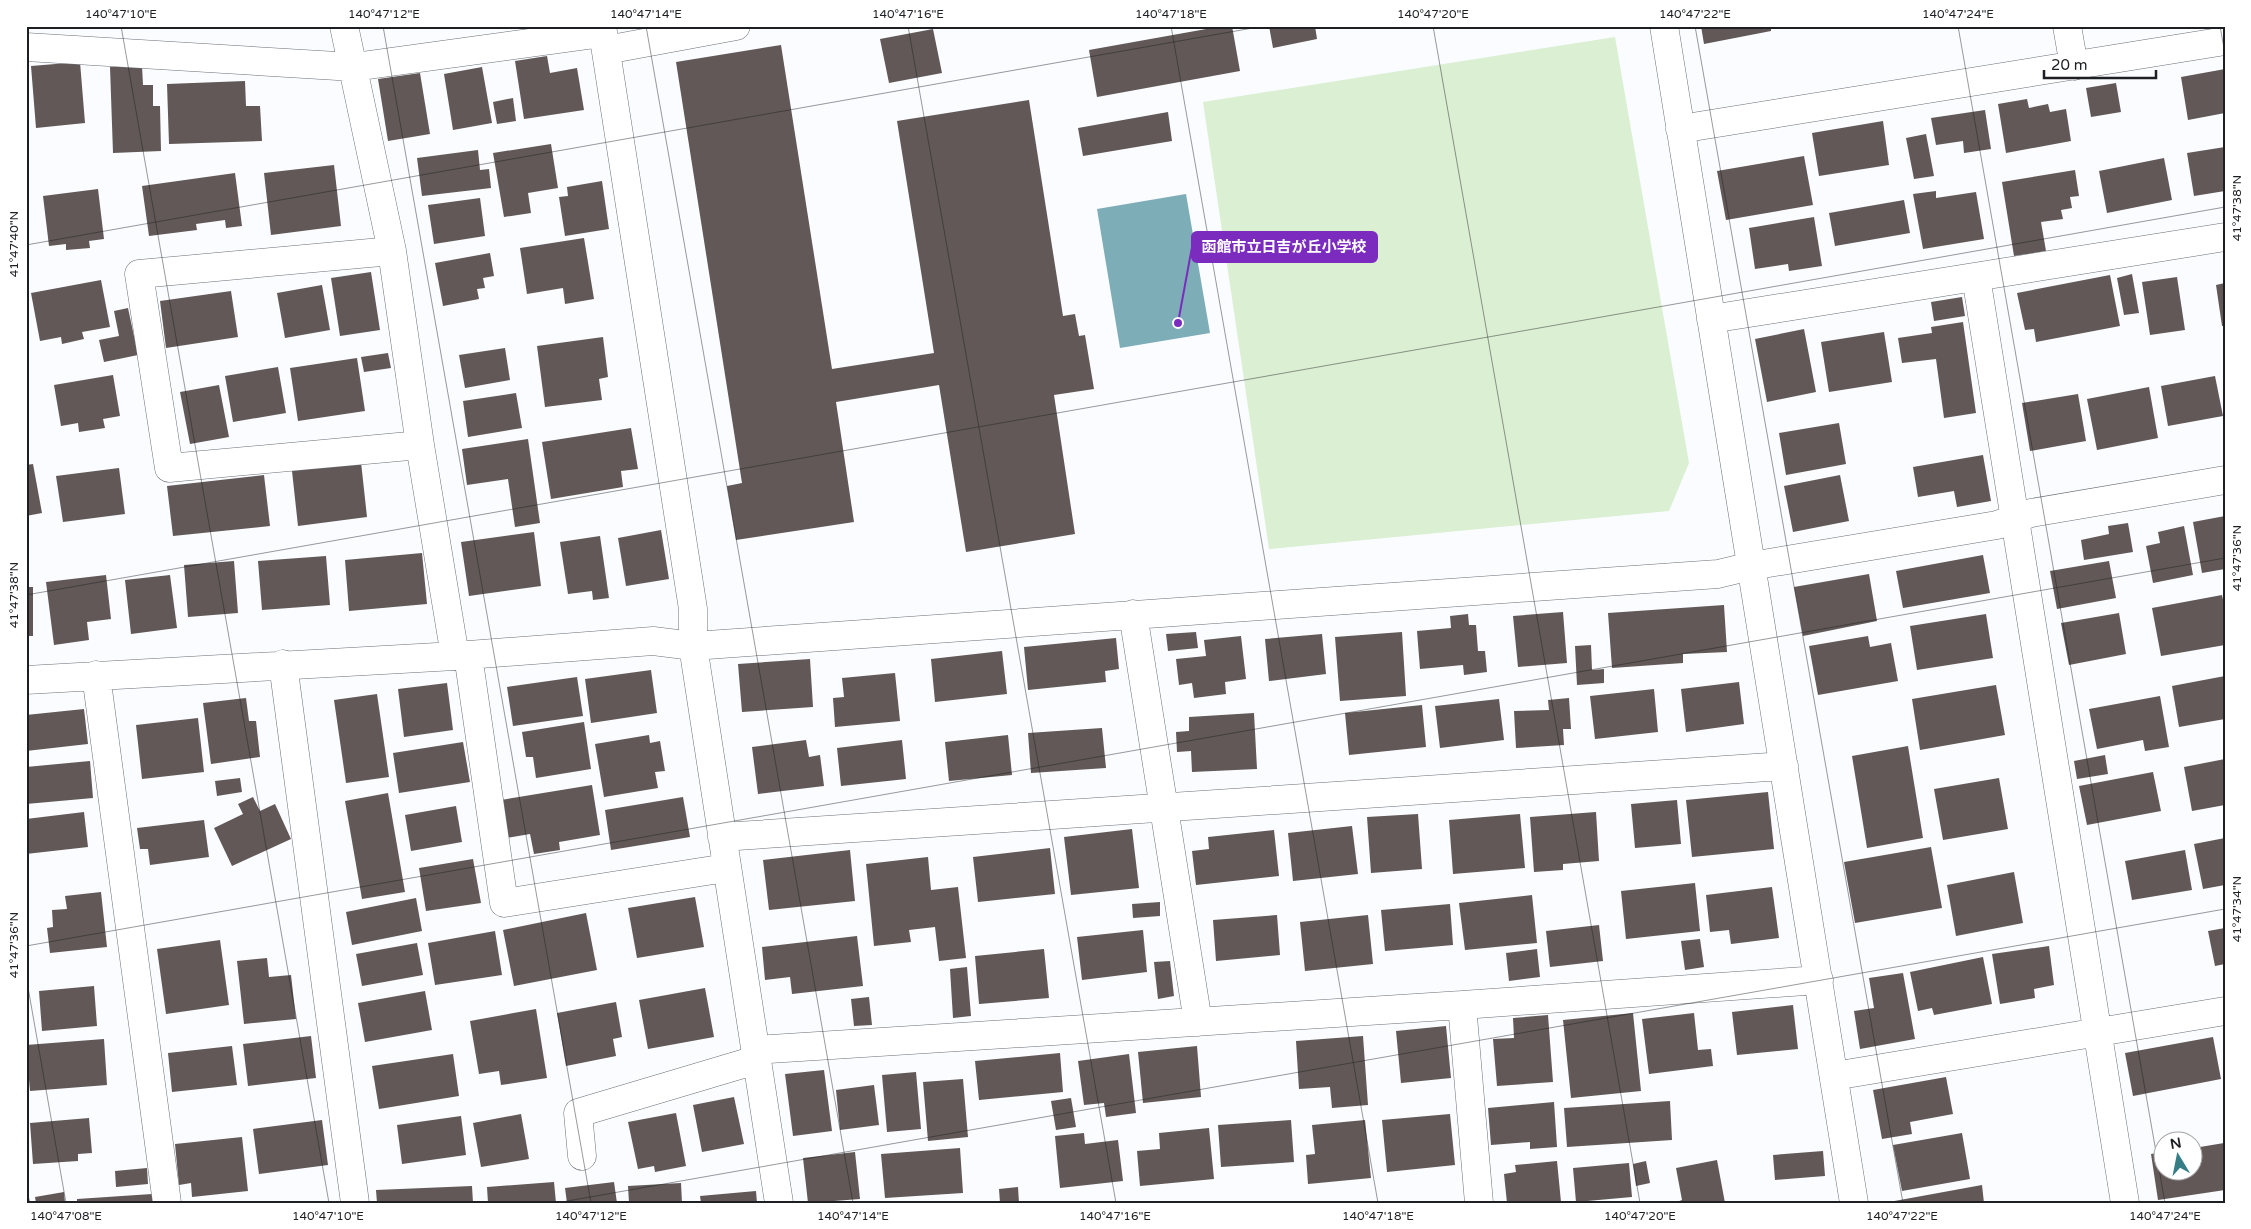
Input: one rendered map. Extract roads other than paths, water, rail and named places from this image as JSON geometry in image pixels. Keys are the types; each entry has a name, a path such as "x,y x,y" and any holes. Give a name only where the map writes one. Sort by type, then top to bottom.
{"street":[{"path":"344,26 392,251 420,445 461,655 504,903 726,868"},
{"path":"26,46 354,67 604,36 736,26"},
{"path":"1664,26 1854,1203"},
{"path":"2067,26 2074,66"},
{"path":"604,36 693,609 693,646 779,1203"},
{"path":"1680,129 2225,41"},
{"path":"1711,319 2225,237"},
{"path":"392,251 139,274 169,468 420,445"},
{"path":"1976,277 2125,1203"},
{"path":"26,680 461,655 653,641 693,646 1718,574 1751,566 1997,524 2031,513 2225,480"},
{"path":"1133,614 1198,1022"},
{"path":"283,664 355,1203"},
{"path":"96,676 167,1203"},
{"path":"722,837 1784,766"},
{"path":"582,1156 578,1113 756,1055 1198,1022 1819,980"},
{"path":"1462,1005 1478,1203"},
{"path":"1834,1076 2225,1011"}],"water":[{"path":"1186,194 1210,333 1120,348 1097,209"}],"place":[{"name":"函館市立日吉が丘小学校","path":"1178,323"}]}
